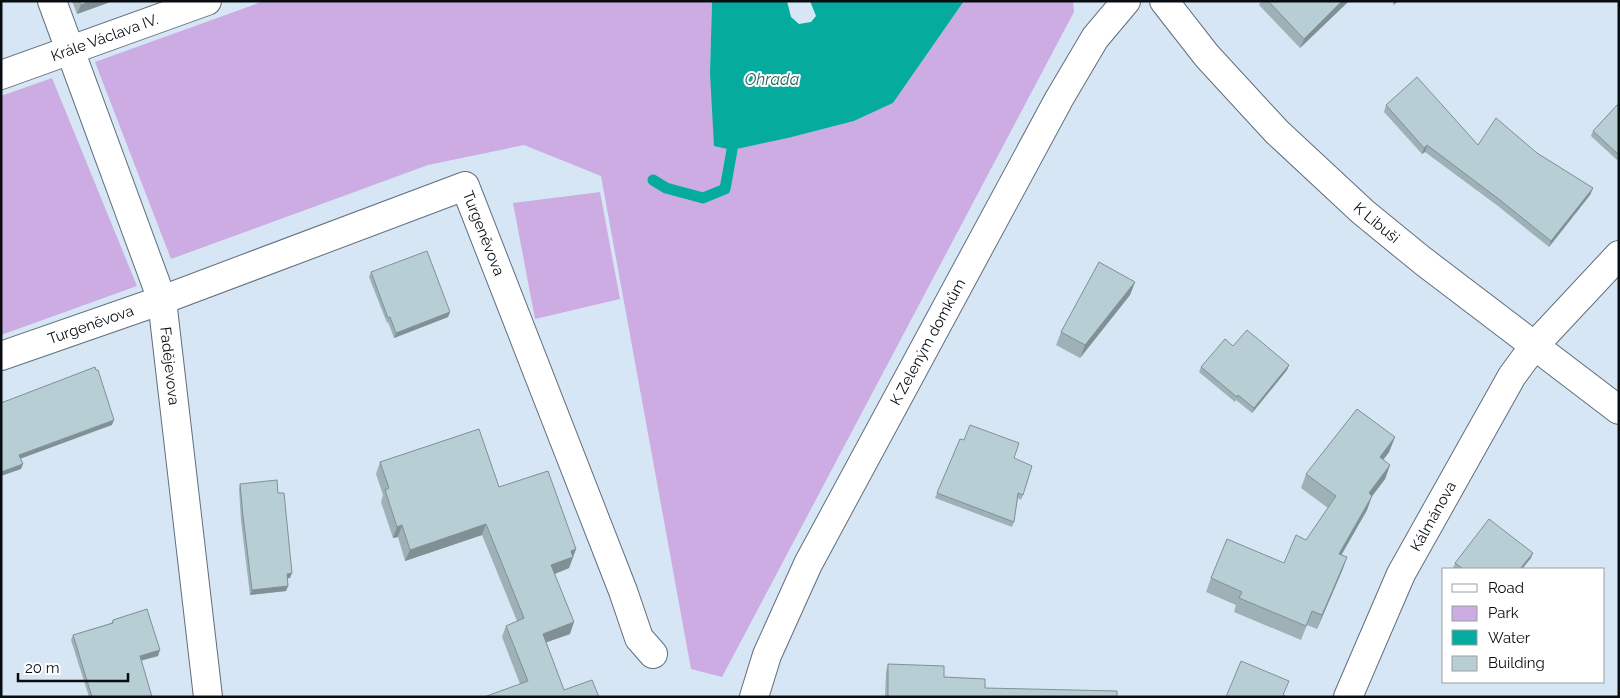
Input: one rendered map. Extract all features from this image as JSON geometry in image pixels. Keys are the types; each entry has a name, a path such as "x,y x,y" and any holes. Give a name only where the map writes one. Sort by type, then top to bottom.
{"street":[{"name":"Fadějevova","path":"52,1 162,300 208,697"},
{"name":"Krále Václava IV.","path":"1,75 207,1"},
{"name":"K Zeleným domkům","path":"754,697 768,656 808,564 1064,92 1095,38 1126,1"},
{"name":"K Libuši","path":"1164,1 1207,56 1278,132 1356,205 1423,261 1619,410"},
{"name":"Turgeněvova","path":"1,356 162,300 464,186 640,638 653,654"},
{"name":"Kálmánova","path":"1348,697 1400,574 1512,376 1534,346 1619,255"}],"green space":[{"path":"264,1 712,1 710,73 792,137 854,121 893,103 964,1 1073,1 1074,12 722,677 691,669 601,176 524,145 428,165 171,259 95,62"},
{"path":"52,78 137,286 1,335 1,96"},
{"path":"600,192 620,299 535,319 513,203"}],"water":[{"name":"Ohrada","path":"712,1 787,1 791,17 799,24 811,22 816,16 810,1 964,1 893,103 854,121 732,150 714,146 710,73"}],"building":[{"path":"79,1 91,1 81,5"},
{"path":"1268,1 1342,1 1304,39"},
{"path":"1417,77 1478,145 1496,118 1537,153 1593,188 1551,241 1427,145 1424,148 1386,105"},
{"path":"1619,103 1619,155 1593,131"},
{"path":"427,251 450,312 396,333 390,317 388,318 371,272"},
{"path":"1099,262 1135,282 1085,345 1061,332"},
{"path":"1247,330 1289,365 1254,408 1238,395 1237,397 1201,367 1225,339 1233,346"},
{"path":"95,367 98,370 114,420 19,455 23,464 1,472 1,403"},
{"path":"1357,409 1395,437 1380,457 1390,465 1369,493 1372,496 1339,554 1347,557 1322,615 1312,611 1306,626 1239,598 1242,592 1211,578 1227,539 1284,563 1296,535 1306,540 1336,496 1306,474"},
{"path":"970,425 1019,443 1014,458 1032,466 1023,495 1018,493 1014,522 937,493 960,439 964,440"},
{"path":"479,429 499,487 548,471 576,549 571,551 573,557 551,565 574,622 543,634 564,690 592,680 599,697 484,697 528,681 506,626 524,618 486,524 410,550 402,525 397,527 385,490 389,488 380,462"},
{"path":"277,480 278,493 284,493 292,573 287,574 288,586 252,590 240,484"},
{"path":"1489,519 1533,553 1521,568 1462,568 1455,563"},
{"path":"147,609 160,650 140,656 152,697 92,697 73,635 113,623 113,620"},
{"path":"1241,661 1289,681 1283,695 1287,697 1226,697"},
{"path":"888,664 944,666 944,677 985,679 985,688 1117,691 1117,697 888,697"}],"waterway":[{"path":"653,180 666,188 703,198 725,189 732,150"}]}
